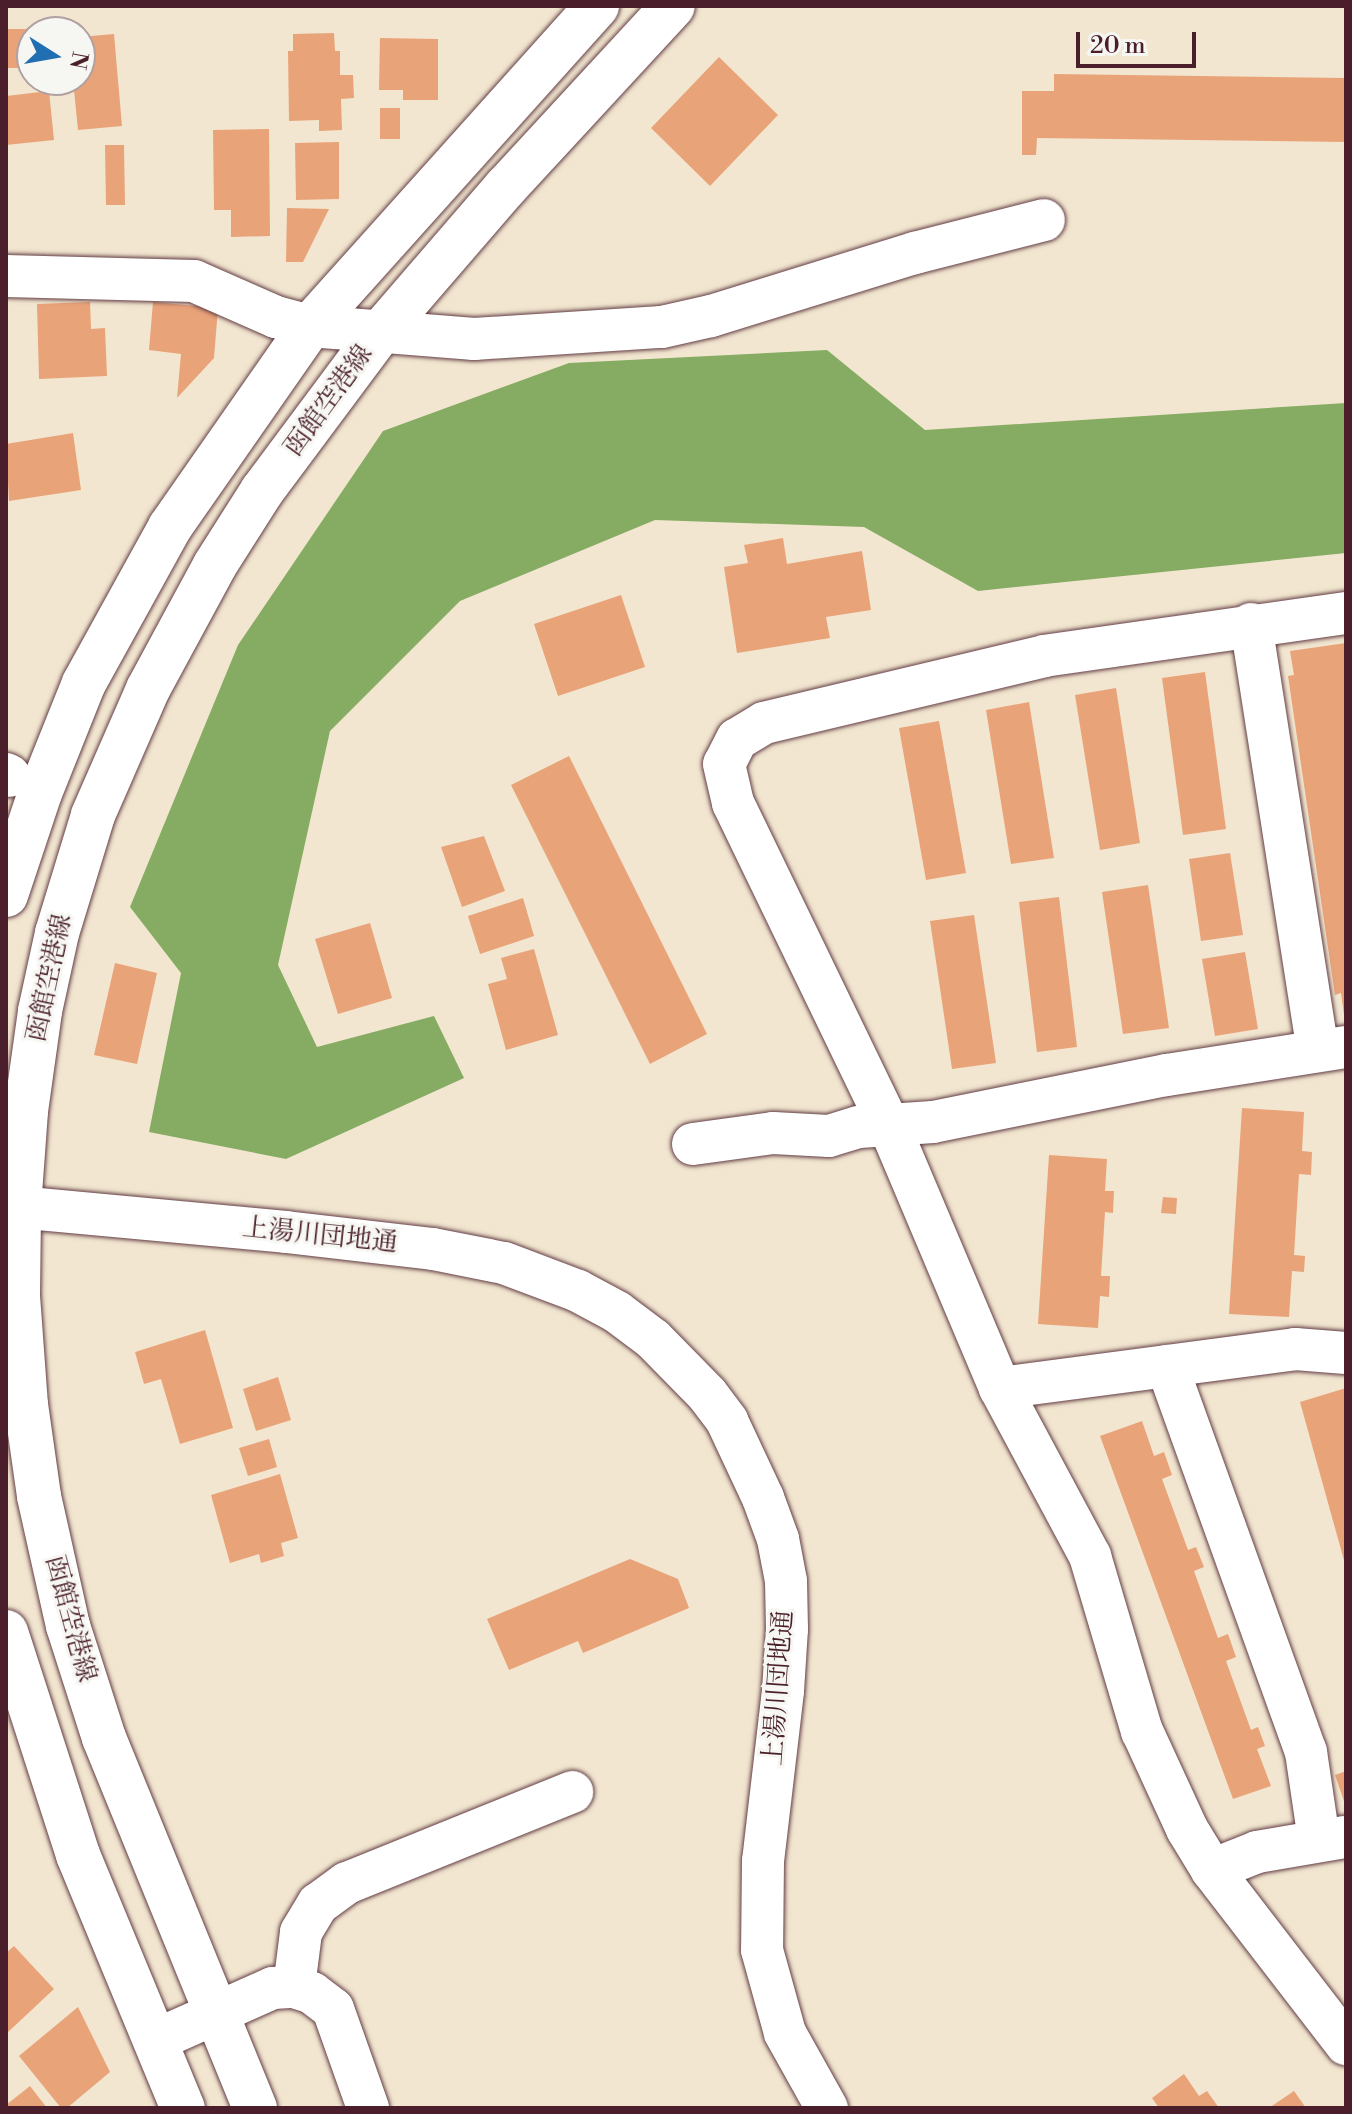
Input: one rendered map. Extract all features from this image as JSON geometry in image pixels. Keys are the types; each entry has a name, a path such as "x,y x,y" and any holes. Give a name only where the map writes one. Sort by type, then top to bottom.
{"main road":[{"path":"6,895 40,793 79,696 121,611 170,527 310,326 597,6"},
{"name":"函館空港線","path":"255,2108 104,1738 68,1626 39,1496 26,1405 12,1207 40,1011 57,933 93,815 148,689 215,565 262,491 379,334 506,187 673,6"},
{"path":"6,1632 78,1855 183,2108"}],"street":[{"path":"6,276 194,281 276,317 310,326 379,334 474,339 662,327 711,316 915,253 1044,220"},
{"path":"1346,613 1251,624 1045,656 764,723 737,739 724,764 733,803 888,1123 1000,1388 1090,1556 1142,1731 1187,1829 1212,1870 1346,2044"},
{"path":"693,1144 773,1133 829,1136 888,1123 933,1122 1167,1075 1332,1049 1251,624"},
{"name":"上湯川団地通","path":"12,1207 433,1249 504,1263 578,1291 617,1312 653,1339 707,1394 727,1421 763,1498 778,1539 786,1581 783,1691 763,1861 762,1950 785,2033 827,2108"},
{"path":"1000,1388 1295,1349 1346,1353"},
{"path":"1167,1366 1306,1752 1333,1838 1257,1852 1212,1870"},
{"path":"294,1987 301,1932 318,1904 347,1883 572,1792"},
{"path":"156,2040 273,1988 294,1987 312,1993 333,2009 368,2108"}],"green space":[{"path":"827,350 925,430 1346,403 1346,553 978,591 864,527 655,520 460,601 330,731 278,965 317,1047 434,1016 464,1078 286,1159 149,1132 181,973 130,907 238,645 383,431 569,363"}],"building":[{"path":"6,29 16,29 16,68 6,68"},
{"path":"334,33 335,51 340,51 340,75 353,75 354,98 341,99 342,130 319,131 319,120 289,121 288,51 293,51 293,34"},
{"path":"114,34 122,126 78,130 75,96 96,96 96,36"},
{"path":"380,38 438,39 438,100 403,100 403,90 379,90"},
{"path":"719,57 778,115 710,186 651,128"},
{"path":"1054,74 1346,78 1346,142 1037,138 1036,155 1022,155 1022,91 1054,91"},
{"path":"6,96 50,96 54,140 6,145"},
{"path":"380,108 400,108 400,139 380,139"},
{"path":"269,129 270,236 231,237 231,210 214,210 213,130"},
{"path":"339,142 339,199 296,200 295,143"},
{"path":"105,145 124,145 125,205 106,205"},
{"path":"287,208 329,209 303,262 286,262"},
{"path":"90,302 91,329 105,328 107,376 39,379 37,304"},
{"path":"153,302 218,308 214,358 177,398 181,354 149,350"},
{"path":"73,433 81,490 9,501 6,444"},
{"path":"783,538 787,564 862,551 871,610 826,617 830,638 737,653 724,567 748,563 744,545"},
{"path":"621,595 645,667 558,696 534,624"},
{"path":"1346,643 1344,1015 1341,993 1335,995 1288,676 1294,675 1290,651"},
{"path":"1205,672 1226,829 1183,835 1162,678"},
{"path":"1116,688 1140,843 1100,850 1075,695"},
{"path":"1029,702 1054,858 1011,864 986,710"},
{"path":"939,721 966,873 926,880 899,728"},
{"path":"569,756 707,1034 650,1064 511,785"},
{"path":"484,836 505,891 462,907 441,847"},
{"path":"1230,853 1243,935 1201,941 1189,859"},
{"path":"1148,885 1169,1028 1123,1034 1102,892"},
{"path":"1059,897 1077,1047 1037,1052 1019,902"},
{"path":"523,898 534,936 480,954 468,916"},
{"path":"974,915 996,1063 952,1069 930,921"},
{"path":"370,923 392,998 338,1014 315,939"},
{"path":"534,949 558,1035 506,1050 488,984 507,979 501,958"},
{"path":"1245,952 1258,1029 1215,1036 1202,959"},
{"path":"115,963 157,973 137,1064 94,1055"},
{"path":"1242,1108 1304,1112 1302,1151 1312,1152 1311,1175 1299,1174 1294,1255 1305,1256 1304,1272 1292,1271 1289,1317 1229,1314"},
{"path":"1049,1155 1107,1159 1105,1191 1114,1191 1113,1213 1105,1212 1101,1276 1110,1276 1109,1297 1100,1296 1098,1328 1038,1324"},
{"path":"1163,1197 1177,1198 1176,1214 1161,1213"},
{"path":"205,1330 233,1428 180,1444 161,1379 144,1384 135,1352"},
{"path":"278,1377 291,1420 256,1431 243,1389"},
{"path":"1346,1388 1346,1564 1345,1564 1300,1402"},
{"path":"1142,1421 1154,1456 1164,1452 1172,1475 1162,1479 1188,1550 1196,1547 1204,1567 1194,1571 1218,1638 1228,1634 1236,1657 1226,1661 1251,1730 1258,1727 1265,1746 1257,1749 1271,1786 1233,1799 1100,1436"},
{"path":"269,1439 277,1467 248,1476 239,1448"},
{"path":"280,1474 298,1538 281,1543 284,1556 261,1563 259,1554 230,1563 211,1495"},
{"path":"630,1559 678,1579 689,1608 583,1653 578,1641 509,1670 487,1619"},
{"path":"1346,1771 1346,1807 1335,1775"},
{"path":"14,1946 54,1989 6,2034 6,1953"},
{"path":"78,2007 110,2072 67,2108 61,2108 19,2056"},
{"path":"1184,2074 1199,2096 1207,2091 1219,2108 1159,2108 1152,2098"},
{"path":"30,2086 47,2108 6,2108 6,2105"},
{"path":"1294,2091 1306,2108 1269,2108"}]}
